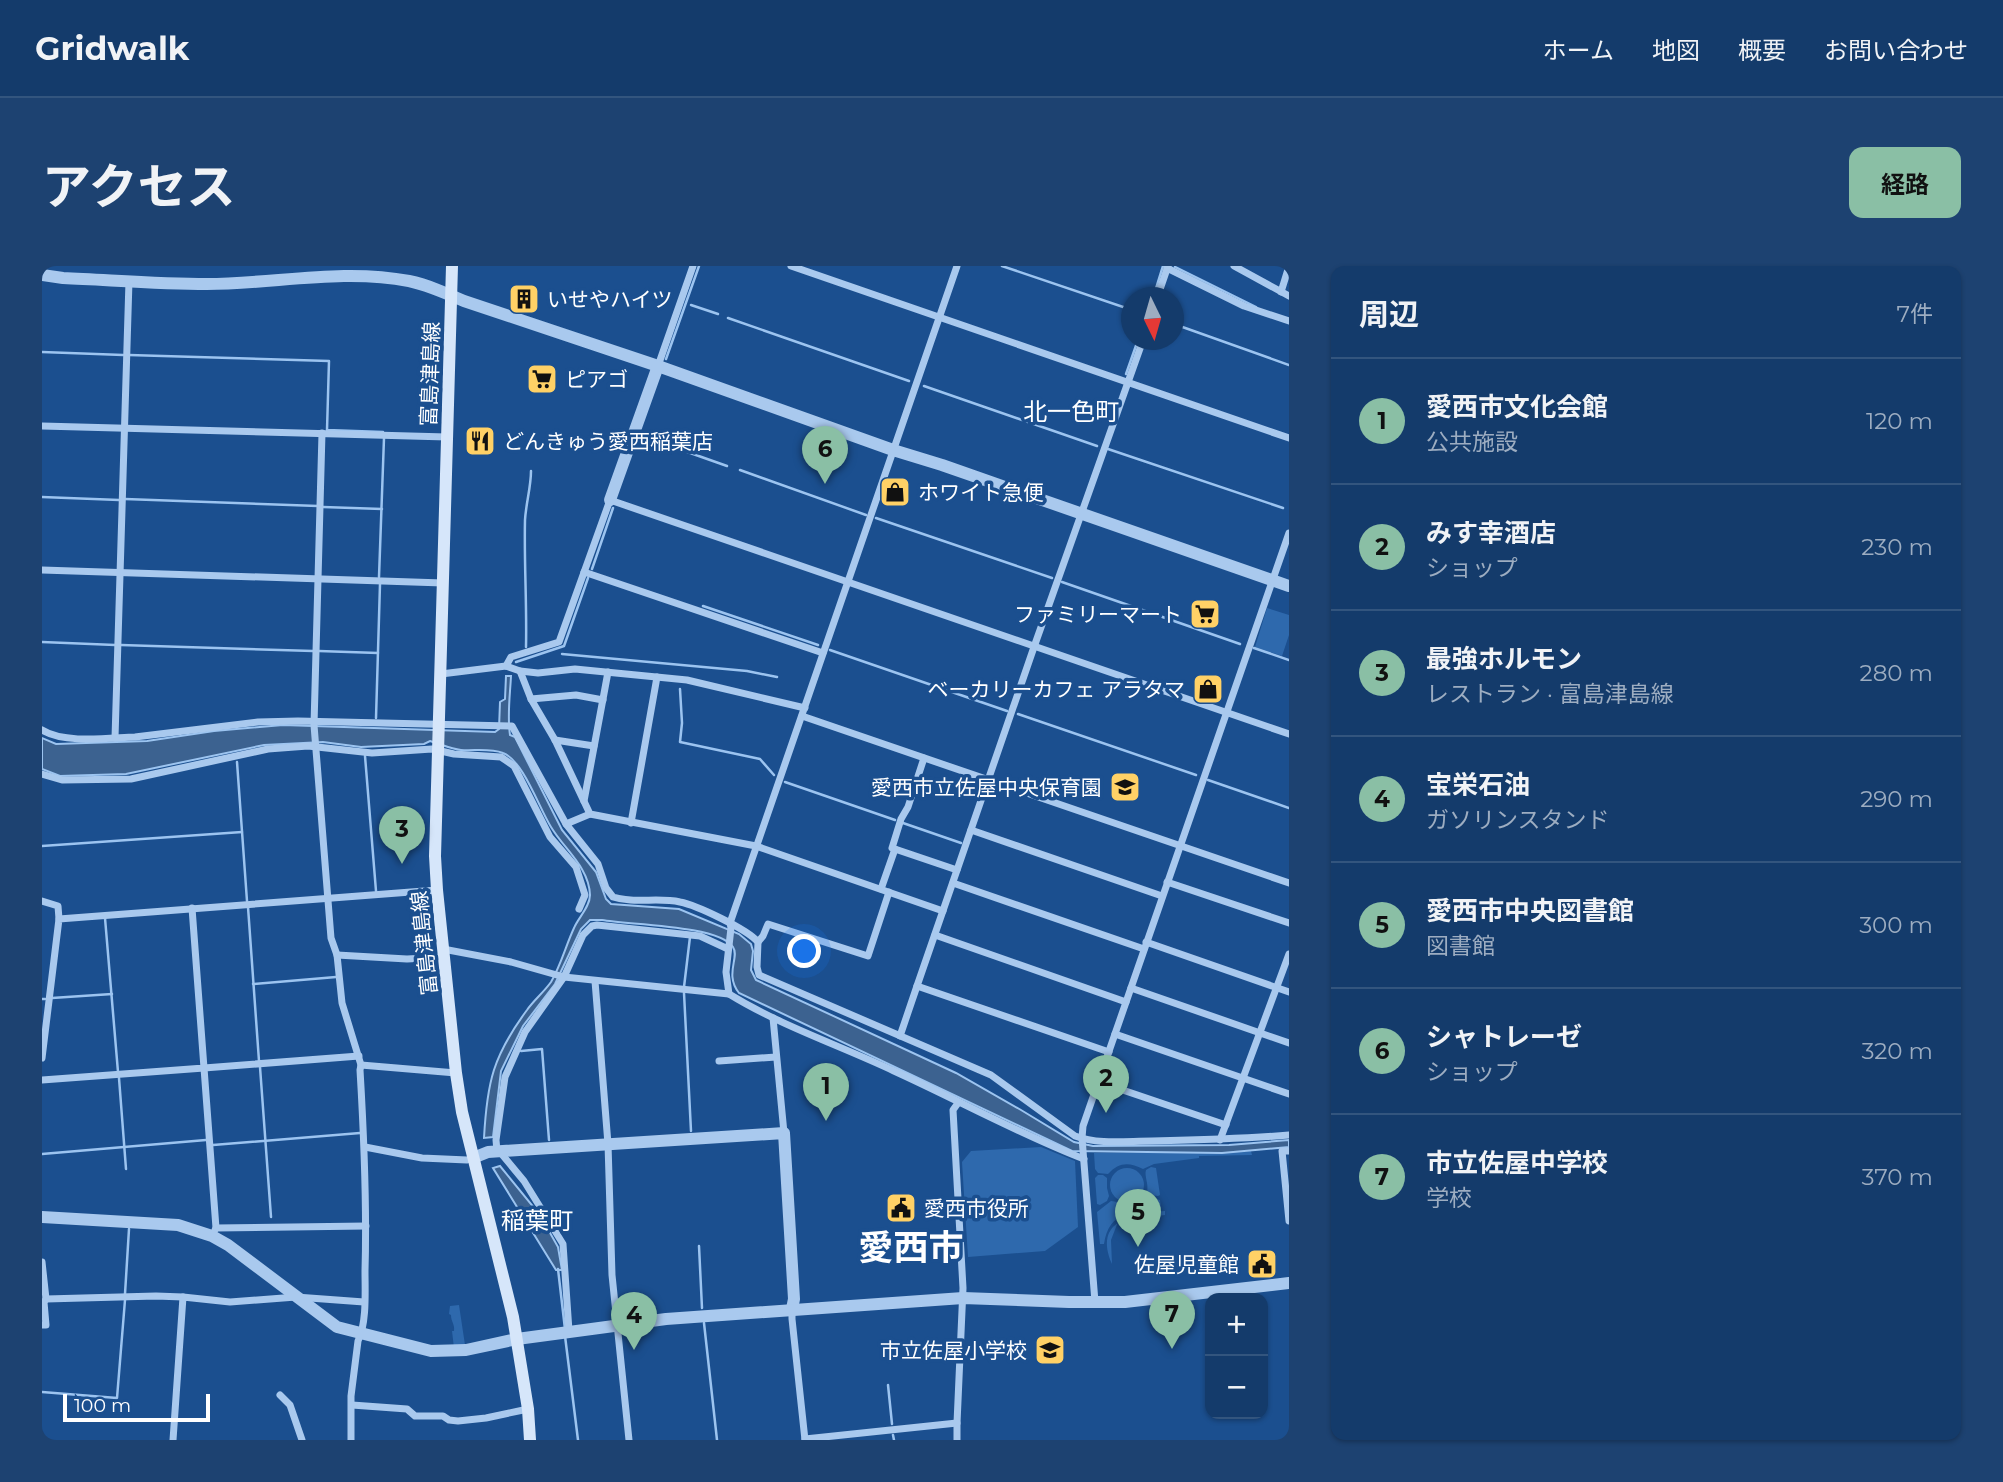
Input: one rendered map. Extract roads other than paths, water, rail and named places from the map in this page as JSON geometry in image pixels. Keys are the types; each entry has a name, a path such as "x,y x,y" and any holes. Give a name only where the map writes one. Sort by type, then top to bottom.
{"main road":[{"name":"富島津島線","path":"452,266 435,856 437,890 462,1112 517,1339 530,1440"}],"street":[{"path":"506,666 511,657 559,642 693,266"},
{"path":"791,266 1289,438"},
{"path":"729,994 726,983 730,925 957,266"},
{"path":"1234,266 1289,296"},
{"path":"1281,292 1289,266"},
{"path":"1161,287 1168,267 1244,306 1289,321"},
{"path":"42,275 207,284 331,275 411,282 1289,586"},
{"path":"115,737 129,281"},
{"path":"900,1036 1139,350"},
{"path":"42,426 447,437"},
{"path":"322,433 315,745 331,938 337,955 342,1003 361,1065 365,1147 364,1302 362,1332 358,1341 351,1396 351,1440"},
{"path":"610,500 1289,734"},
{"path":"1096,1302 1083,1126 1289,533"},
{"path":"42,570 443,583"},
{"path":"584,572 823,653"},
{"path":"441,674 506,666 538,673 575,669 687,680 804,712 924,758 1289,883"},
{"path":"520,671 531,699 555,740 590,814"},
{"path":"583,801 608,672"},
{"path":"631,823 657,677"},
{"path":"531,699 576,695 603,700"},
{"path":"42,730 60,738 135,737 258,723 512,726 566,824 598,864 606,888 613,897 680,902 752,935 758,942"},
{"path":"555,740 594,746"},
{"path":"42,774 62,780 131,779 268,749 315,745 372,752 439,748 454,754 501,757 514,766 550,837 576,867 585,895 579,909"},
{"path":"924,758 892,848 957,870"},
{"path":"566,824 590,814 756,846 943,911"},
{"path":"971,830 1162,896"},
{"path":"895,849 868,956 768,924 758,942 759,975 992,1075 1083,1141 1220,1140 1289,1135"},
{"path":"1167,882 1289,923"},
{"path":"953,883 1289,992"},
{"path":"59,919 437,890"},
{"path":"42,901 58,906 59,919 42,1058"},
{"path":"192,908 214,1232 337,1327 414,1348 431,1351 466,1350 517,1339 616,1324 792,1309 963,1298 1125,1302 1289,1283"},
{"path":"566,1331 563,1244 524,1181 498,1151 496,1140 505,1077 525,1032 583,935 592,926 700,936 729,947"},
{"path":"935,935 1126,1002"},
{"path":"337,955 407,959 444,953 511,962 594,981 729,994 773,1018 894,1071 1053,1147 1084,1156"},
{"path":"1220,1140 1289,954"},
{"path":"594,981 608,1144 612,1275 629,1440"},
{"path":"917,986 1109,1052"},
{"path":"1131,988 1289,1043"},
{"path":"773,1018 784,1133 794,1299 792,1320 805,1440 957,1423"},
{"path":"1115,1034 1289,1094"},
{"path":"42,1080 359,1056"},
{"path":"719,1061 776,1058"},
{"path":"361,1065 456,1073"},
{"path":"1099,1082 1226,1125"},
{"path":"957,1103 953,1110 963,1298 957,1440"},
{"path":"365,1147 422,1158 467,1160 498,1151 784,1133"},
{"path":"1289,1151 1282,1151 1289,1221"},
{"path":"42,1217 158,1223 214,1232 366,1226"},
{"path":"42,1262 46,1299 46,1325 42,1325"},
{"path":"46,1299 156,1296 230,1302 296,1297 364,1302"},
{"path":"173,1440 184,1297"},
{"path":"280,1395 289,1405 302,1440"},
{"path":"352,1405 407,1409 415,1416 443,1416 457,1421 528,1409"}],"waterway":[{"path":"666,359 699,266"},
{"path":"1002,266 1121,306"},
{"path":"1156,287 1163,266"},
{"path":"1175,267 1256,307"},
{"path":"691,305 718,314"},
{"path":"728,318 909,381"},
{"path":"1184,328 1289,365"},
{"path":"1126,374 1134,350"},
{"path":"42,352 123,355"},
{"path":"129,355 329,361 327,430 383,432"},
{"path":"924,386 1097,446"},
{"path":"645,437 727,466"},
{"path":"379,577 384,438"},
{"path":"1108,449 1283,508"},
{"path":"740,470 866,515"},
{"path":"526,647 525,520 531,471"},
{"path":"42,497 119,500"},
{"path":"125,499 318,506"},
{"path":"323,507 382,509"},
{"path":"592,569 613,508"},
{"path":"876,518 1052,578"},
{"path":"516,662 564,646 588,578"},
{"path":"1062,582 1240,644"},
{"path":"376,718 380,584"},
{"path":"703,606 818,645"},
{"path":"42,642 115,645"},
{"path":"121,645 313,651"},
{"path":"1254,648 1289,660"},
{"path":"830,650 1007,711"},
{"path":"319,651 378,653"},
{"path":"562,654 747,671 777,677"},
{"path":"680,689 680,742 760,759 774,775"},
{"path":"1018,714 1196,775"},
{"path":"365,756 376,891"},
{"path":"237,762 247,901"},
{"path":"1208,780 1289,808"},
{"path":"785,782 895,820"},
{"path":"903,823 961,843"},
{"path":"42,846 242,832"},
{"path":"248,907 259,1061"},
{"path":"105,918 118,1072"},
{"path":"684,987 690,937"},
{"path":"253,984 336,977"},
{"path":"684,993 691,1131"},
{"path":"52,998 112,994"},
{"path":"521,1051 542,1049 549,1140"},
{"path":"260,1067 271,1217"},
{"path":"119,1078 126,1169"},
{"path":"213,1145 360,1133"},
{"path":"42,1154 206,1140"},
{"path":"125,1294 129,1229"},
{"path":"699,1246 702,1308"},
{"path":"558,1269 565,1329"},
{"path":"42,1392 117,1398 125,1300"},
{"path":"704,1323 717,1440"},
{"path":"565,1336 578,1440"},
{"path":"888,1385 892,1424"},
{"path":"893,1435 894,1440"}],"place":[{"name":"いせやハイツ","path":"524,299"},
{"name":"ピアゴ","path":"542,379"},
{"name":"どんきゅう愛西稲葉店","path":"480,441"},
{"name":"シャトレーゼ","path":"825,484"},
{"name":"ホワイト急便","path":"895,492"},
{"name":"ファミリーマート","path":"1205,614"},
{"name":"ベーカリーカフェ アラタマ","path":"1208,689"},
{"name":"愛西市立佐屋中央保育園","path":"1125,787"},
{"name":"最強ホルモン","path":"402,864"},
{"name":"みす幸酒店","path":"1106,1113"},
{"name":"愛西市文化会館","path":"826,1121"},
{"name":"愛西市役所","path":"901,1208"},
{"name":"愛西市中央図書館","path":"1138,1247"},
{"name":"佐屋児童館","path":"1262,1264"},
{"name":"市立佐屋中学校","path":"1172,1349"},
{"name":"宝栄石油","path":"634,1350"},
{"name":"市立佐屋小学校","path":"1050,1350"}],"district":[{"name":"北一色町","path":"1071,411"},
{"name":"稲葉町","path":"537,1220"},
{"name":"愛西市","path":"911,1247"}]}
